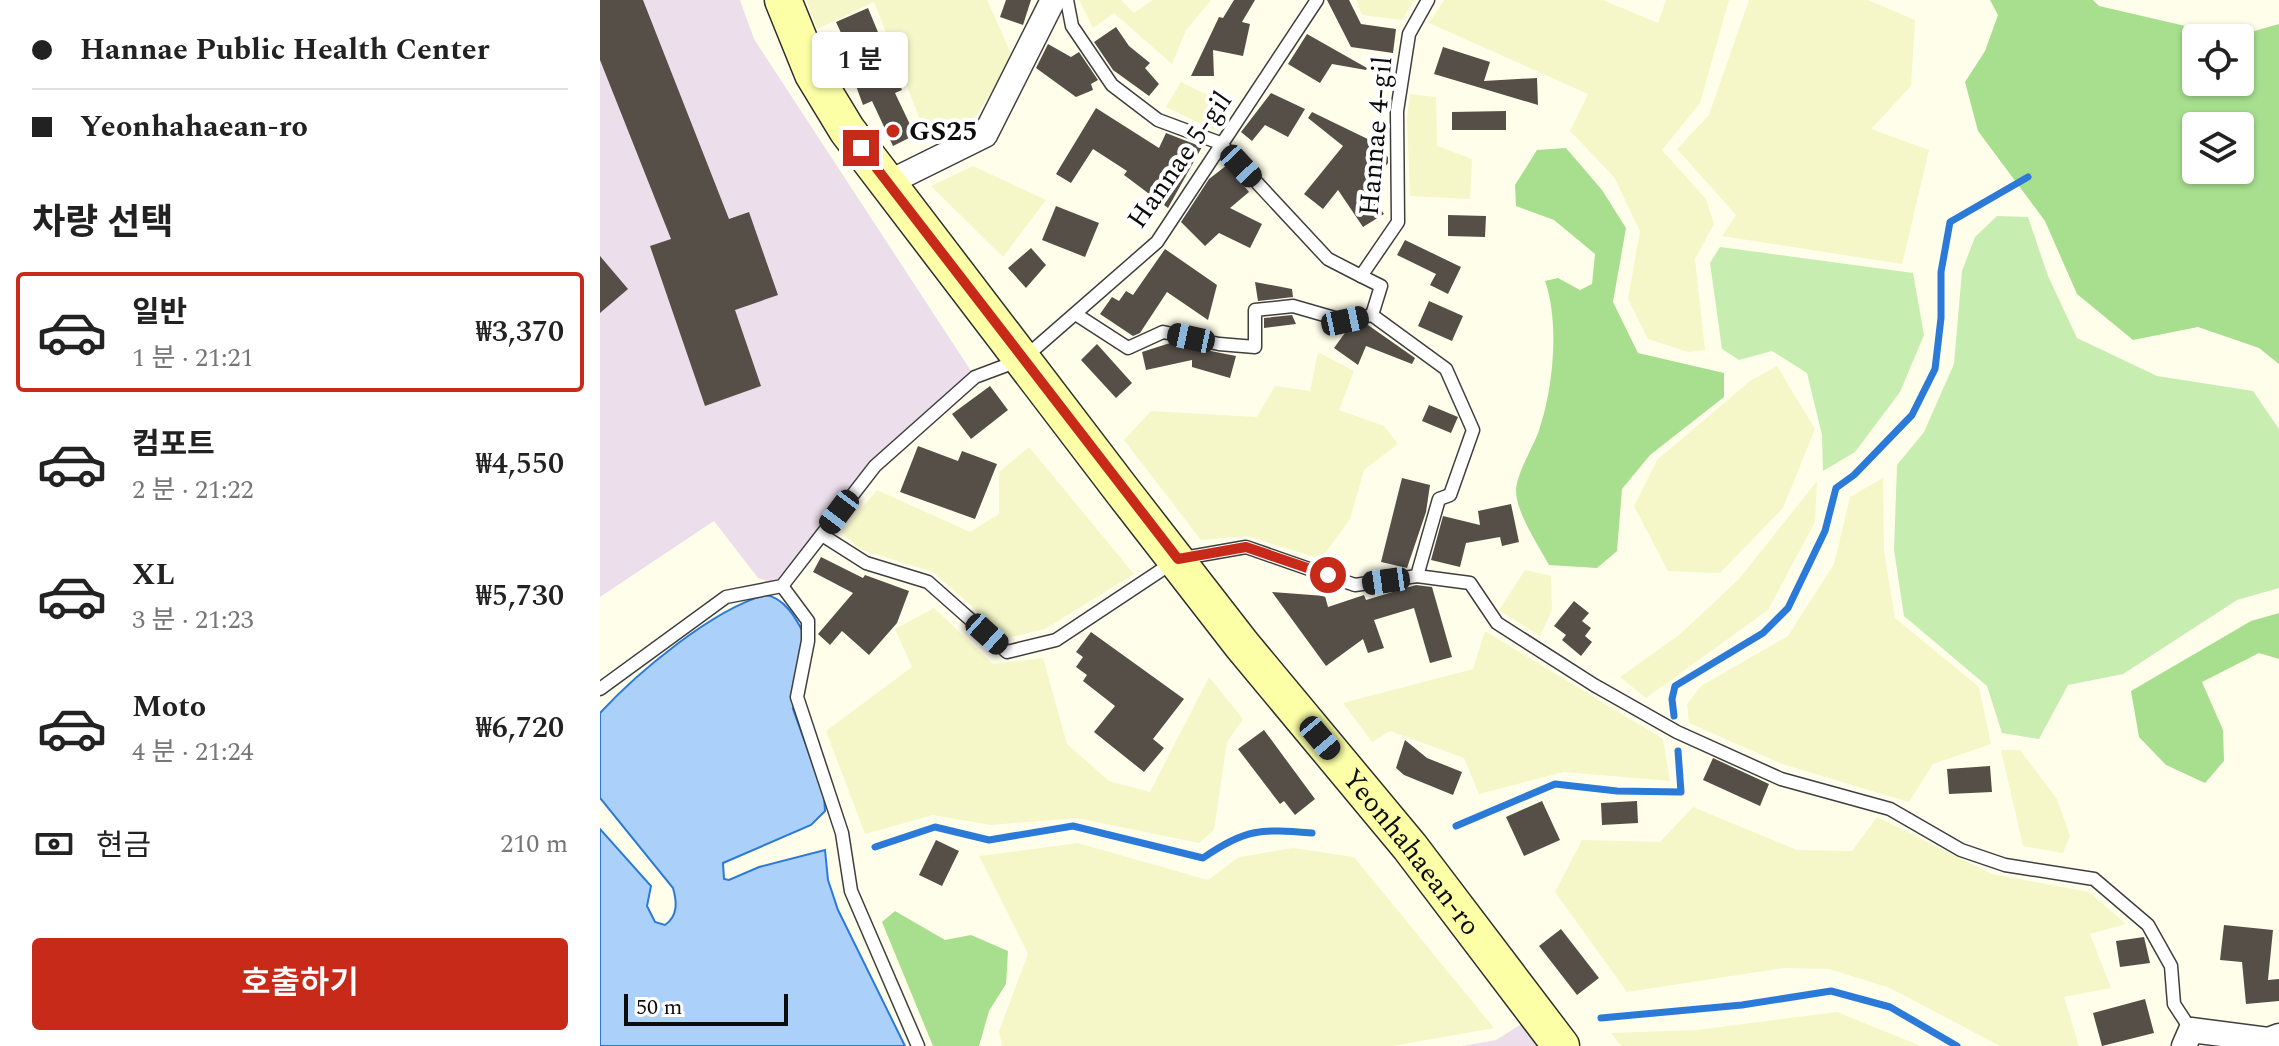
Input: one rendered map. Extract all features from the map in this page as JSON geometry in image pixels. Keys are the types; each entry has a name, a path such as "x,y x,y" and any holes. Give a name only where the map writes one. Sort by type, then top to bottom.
{"street":[{"name":"Yeonhahaean-ro","path":"783,0 813,74 847,130 1242,645 1410,847 1561,1046"},
{"path":"888,183 985,135 1053,0"},
{"path":"2187,1038 2268,1040 2279,1036"}],"lane":[{"path":"1067,0 1072,26 1112,85 1158,120 1220,143 1328,259 1381,286 1372,315"},
{"name":"Hannae 5-gil","path":"782,586 875,466 975,377 1023,359 1157,242 1317,0"},
{"name":"Hannae 4-gil","path":"1361,276 1398,222 1397,111 1409,34 1428,0"},
{"path":"1077,315 1128,348 1163,332 1219,344 1255,347 1255,310 1293,306 1345,321 1372,315 1446,369 1473,430 1450,495 1439,499 1417,576"},
{"path":"822,535 866,563 928,582 1007,652 1056,640 1178,559 1246,547 1355,585 1417,576 1470,583 1497,623 1594,685 1677,732 1781,779 1890,809 1961,850 2005,865 2094,879 2148,925 2171,966 2174,1004 2187,1038"},
{"path":"600,689 726,597 782,586 808,621 808,641 797,697 842,833 851,891 918,1046"}],"shaded area":[{"path":"600,0 740,0 754,39 975,377 875,466 782,586 758,578 714,521 600,597"},
{"path":"1537,1014 1561,1046 1462,1046 1496,1040"}],"green space":[{"path":"806,0 987,0 1013,58 972,122 928,140 874,2 817,29"},
{"path":"1079,0 1121,0 1134,13 1153,0 1211,0 1186,30 1172,64 1114,13 1093,28"},
{"path":"1356,0 1414,0 1402,20 1362,15"},
{"path":"1444,0 1603,0 1658,23 1666,0 1729,0 1700,103 1662,150 1706,199 1714,224 1695,259 1705,350 1688,352 1648,339 1628,299 1640,231 1614,177 1570,131 1588,94 1429,23"},
{"path":"1749,0 1868,0 1915,20 1911,86 1871,129 1929,150 1902,264 1722,236 1736,215 1677,149 1709,115"},
{"path":"1990,0 2093,0 2099,6 2182,25 2182,96 2254,96 2254,31 2279,24 2279,364 2259,348 2198,327 2133,340 2077,294 2045,221 1978,131 1965,82 1985,51 1998,15"},
{"path":"1181,82 1228,105 1214,130 1166,107"},
{"path":"1410,94 1436,97 1437,146 1472,159 1470,199 1410,196 1407,117"},
{"path":"1566,148 1602,190 1626,228 1613,302 1638,353 1724,373 1724,397 1650,455 1622,489 1617,551 1597,568 1549,565 1524,519 1516,491 1538,433 1551,378 1552,317 1545,281 1558,278 1580,290 1592,284 1595,254 1554,220 1516,206 1515,185 1537,150"},
{"path":"973,166 1046,200 1003,257 931,186"},
{"path":"1997,216 2028,217 2048,276 2077,338 2157,376 2253,391 2279,429 2279,588 2237,600 2123,674 2068,685 2039,739 2002,733 1987,686 1904,616 1894,550 1897,465 1924,432 1954,364 1962,271 1975,237"},
{"path":"1720,247 1913,273 1924,335 1900,392 1855,452 1823,471 1822,435 1807,373 1772,351 1739,360 1722,349 1710,263"},
{"path":"1318,352 1354,371 1339,410 1384,426 1398,444 1364,470 1350,519 1321,559 1247,536 1201,540 1124,440 1151,411 1257,417 1275,386 1310,391"},
{"path":"1777,366 1815,429 1783,508 1720,573 1668,571 1634,506 1657,460 1750,381"},
{"path":"1029,447 1134,574 1045,629 1008,638 933,572 859,549 842,532 877,490 970,532 999,514 999,472"},
{"path":"1883,478 1884,551 1895,618 1979,687 1991,744 1933,764 1909,802 1782,764 1689,723 1687,704 1701,686 1788,636 1834,564 1850,497"},
{"path":"1817,481 1815,522 1768,610 1646,698 1620,677 1679,635 1739,579"},
{"path":"1525,570 1551,576 1552,610 1540,636 1499,610"},
{"path":"934,608 993,664 1043,658 1067,744 1109,781 1150,792 1209,677 1243,719 1227,742 1214,830 1199,843 1077,818 991,825 933,815 865,834 826,731 912,667 895,629"},
{"path":"2279,613 2279,659 2259,653 2202,682 2223,730 2224,761 2205,783 2166,765 2139,737 2131,691 2251,621"},
{"path":"1485,631 1663,739 1670,781 1564,772 1479,794 1464,758 1390,731 1372,742 1343,703 1473,669"},
{"path":"2001,750 2020,750 2057,799 2070,836 2063,853 2023,846"},
{"path":"1693,807 1797,850 1852,851 1877,817 1992,874 2089,892 2126,924 2090,934 2111,988 2064,997 2079,1046 2000,1046 1890,988 1829,969 1784,968 1627,992 1555,892 1582,840 1660,842"},
{"path":"1078,843 1208,880 1239,857 1293,848 1354,857 1494,1028 1393,1046 1002,1046 999,1031 1028,954 979,856"},
{"path":"895,911 945,940 971,935 1008,951 1006,984 989,1011 979,1046 933,1046 882,922"},
{"path":"1837,1012 1921,1046 1621,1046 1611,1033 1697,1030"}],"water":[{"path":"765,595 784,604 804,634 793,709 824,795 825,811 811,825 723,863 724,879 825,850 828,880 838,910 905,1046 600,1046 600,829 651,886 647,906 655,922 665,925 674,913 676,903 673,888 600,798 600,713 634,679 677,644 722,614"}],"building":[{"path":"600,0 643,0 729,219 749,212 778,295 735,310 761,386 705,406 650,246 671,239 600,60"},
{"path":"1006,0 1031,0 1023,25 1000,17"},
{"path":"1234,0 1255,0 1242,22 1250,24 1243,56 1213,50 1214,76 1191,76 1219,17 1223,18"},
{"path":"1327,0 1349,0 1361,24 1396,29 1393,53 1351,47"},
{"path":"868,8 902,90 895,93 915,135 893,146 872,101 863,105 852,75 859,72 836,22"},
{"path":"1116,27 1129,46 1150,63 1145,68 1159,84 1149,96 1113,70 1094,42"},
{"path":"1307,34 1366,70 1332,64 1320,83 1288,64"},
{"path":"1048,44 1071,57 1079,52 1098,80 1091,84 1093,90 1076,97 1036,68"},
{"path":"1443,47 1490,62 1484,81 1537,78 1538,105 1434,74"},
{"path":"1271,93 1305,109 1288,137 1265,125 1252,141 1241,132"},
{"path":"1096,108 1159,148 1166,133 1202,147 1168,208 1124,175 1127,171 1093,149 1071,183 1056,174"},
{"path":"1506,111 1506,130 1452,130 1452,112"},
{"path":"1312,112 1378,144 1376,147 1388,157 1388,163 1367,189 1384,214 1363,227 1338,190 1323,209 1304,194 1343,146 1308,118"},
{"path":"1227,165 1249,192 1230,208 1262,224 1250,248 1219,233 1205,246 1181,222 1209,179"},
{"path":"1056,206 1099,223 1085,257 1042,240"},
{"path":"1448,215 1486,216 1485,237 1448,236"},
{"path":"1405,240 1461,267 1448,294 1430,285 1436,274 1397,255"},
{"path":"1031,248 1046,265 1026,288 1008,268"},
{"path":"1165,249 1217,285 1208,320 1167,292 1140,333 1133,336 1100,314 1112,297 1119,301 1126,291 1133,295"},
{"path":"600,256 628,289 600,313"},
{"path":"1255,282 1292,289 1293,297 1258,301"},
{"path":"1429,301 1463,316 1452,341 1418,326"},
{"path":"1292,315 1296,324 1264,328 1264,318"},
{"path":"1368,325 1415,358 1412,364 1366,346 1358,365 1334,348 1347,330"},
{"path":"1170,343 1236,356 1230,378 1192,367 1192,360 1146,370 1142,352"},
{"path":"1097,344 1132,383 1116,398 1081,360"},
{"path":"990,386 1008,410 971,439 952,414"},
{"path":"1429,405 1458,417 1451,433 1422,421"},
{"path":"918,446 958,461 962,451 997,464 975,519 900,492"},
{"path":"1402,478 1430,485 1426,512 1407,568 1381,562"},
{"path":"1511,504 1519,542 1502,546 1500,537 1466,543 1460,567 1431,560 1443,516 1480,525 1478,511"},
{"path":"821,557 863,578 865,575 909,591 897,623 869,655 842,631 830,645 818,634 853,593 813,572"},
{"path":"1416,585 1432,587 1452,657 1430,663 1414,608 1374,620 1384,648 1368,653 1363,639 1326,666 1272,592 1325,596 1328,607 1364,595 1366,600"},
{"path":"1574,601 1589,613 1582,621 1591,628 1585,636 1592,642 1581,656 1562,640 1566,635 1554,626"},
{"path":"1091,632 1184,699 1153,739 1164,748 1144,772 1094,732 1115,706 1083,681 1087,675 1076,667 1083,657 1076,652"},
{"path":"1264,730 1315,799 1295,815 1284,801 1280,804 1238,749"},
{"path":"1405,740 1427,758 1462,772 1453,795 1404,775 1396,768"},
{"path":"1713,758 1769,784 1760,806 1703,780"},
{"path":"1990,766 1992,792 1949,794 1947,769"},
{"path":"1542,801 1560,840 1524,856 1506,817"},
{"path":"1637,801 1638,823 1602,825 1601,803"},
{"path":"936,840 959,851 942,886 919,875"},
{"path":"2224,925 2273,930 2268,980 2279,979 2279,1001 2246,1004 2242,962 2220,960"},
{"path":"1561,929 1599,978 1577,995 1539,946"},
{"path":"2144,937 2150,963 2120,967 2116,941"},
{"path":"2145,999 2154,1033 2102,1046 2093,1013"}],"waterway":[{"path":"1674,716 1672,699 1675,686 1763,633 1788,608 1825,531 1836,488 1854,475 1912,415 1935,369 1941,318 1941,272 1950,222 2028,177"},
{"path":"1456,826 1555,784 1617,791 1681,792 1678,751"},
{"path":"875,847 935,827 989,840 1073,826 1203,858 1231,841 1254,833 1312,833"},
{"path":"1601,1018 1742,1005 1831,991 1890,1007 1957,1046"}],"place":[{"name":"GS25","path":"893,131"}],"route":[{"path":"861,148 1073,427 1178,559 1246,547 1328,575"}]}
